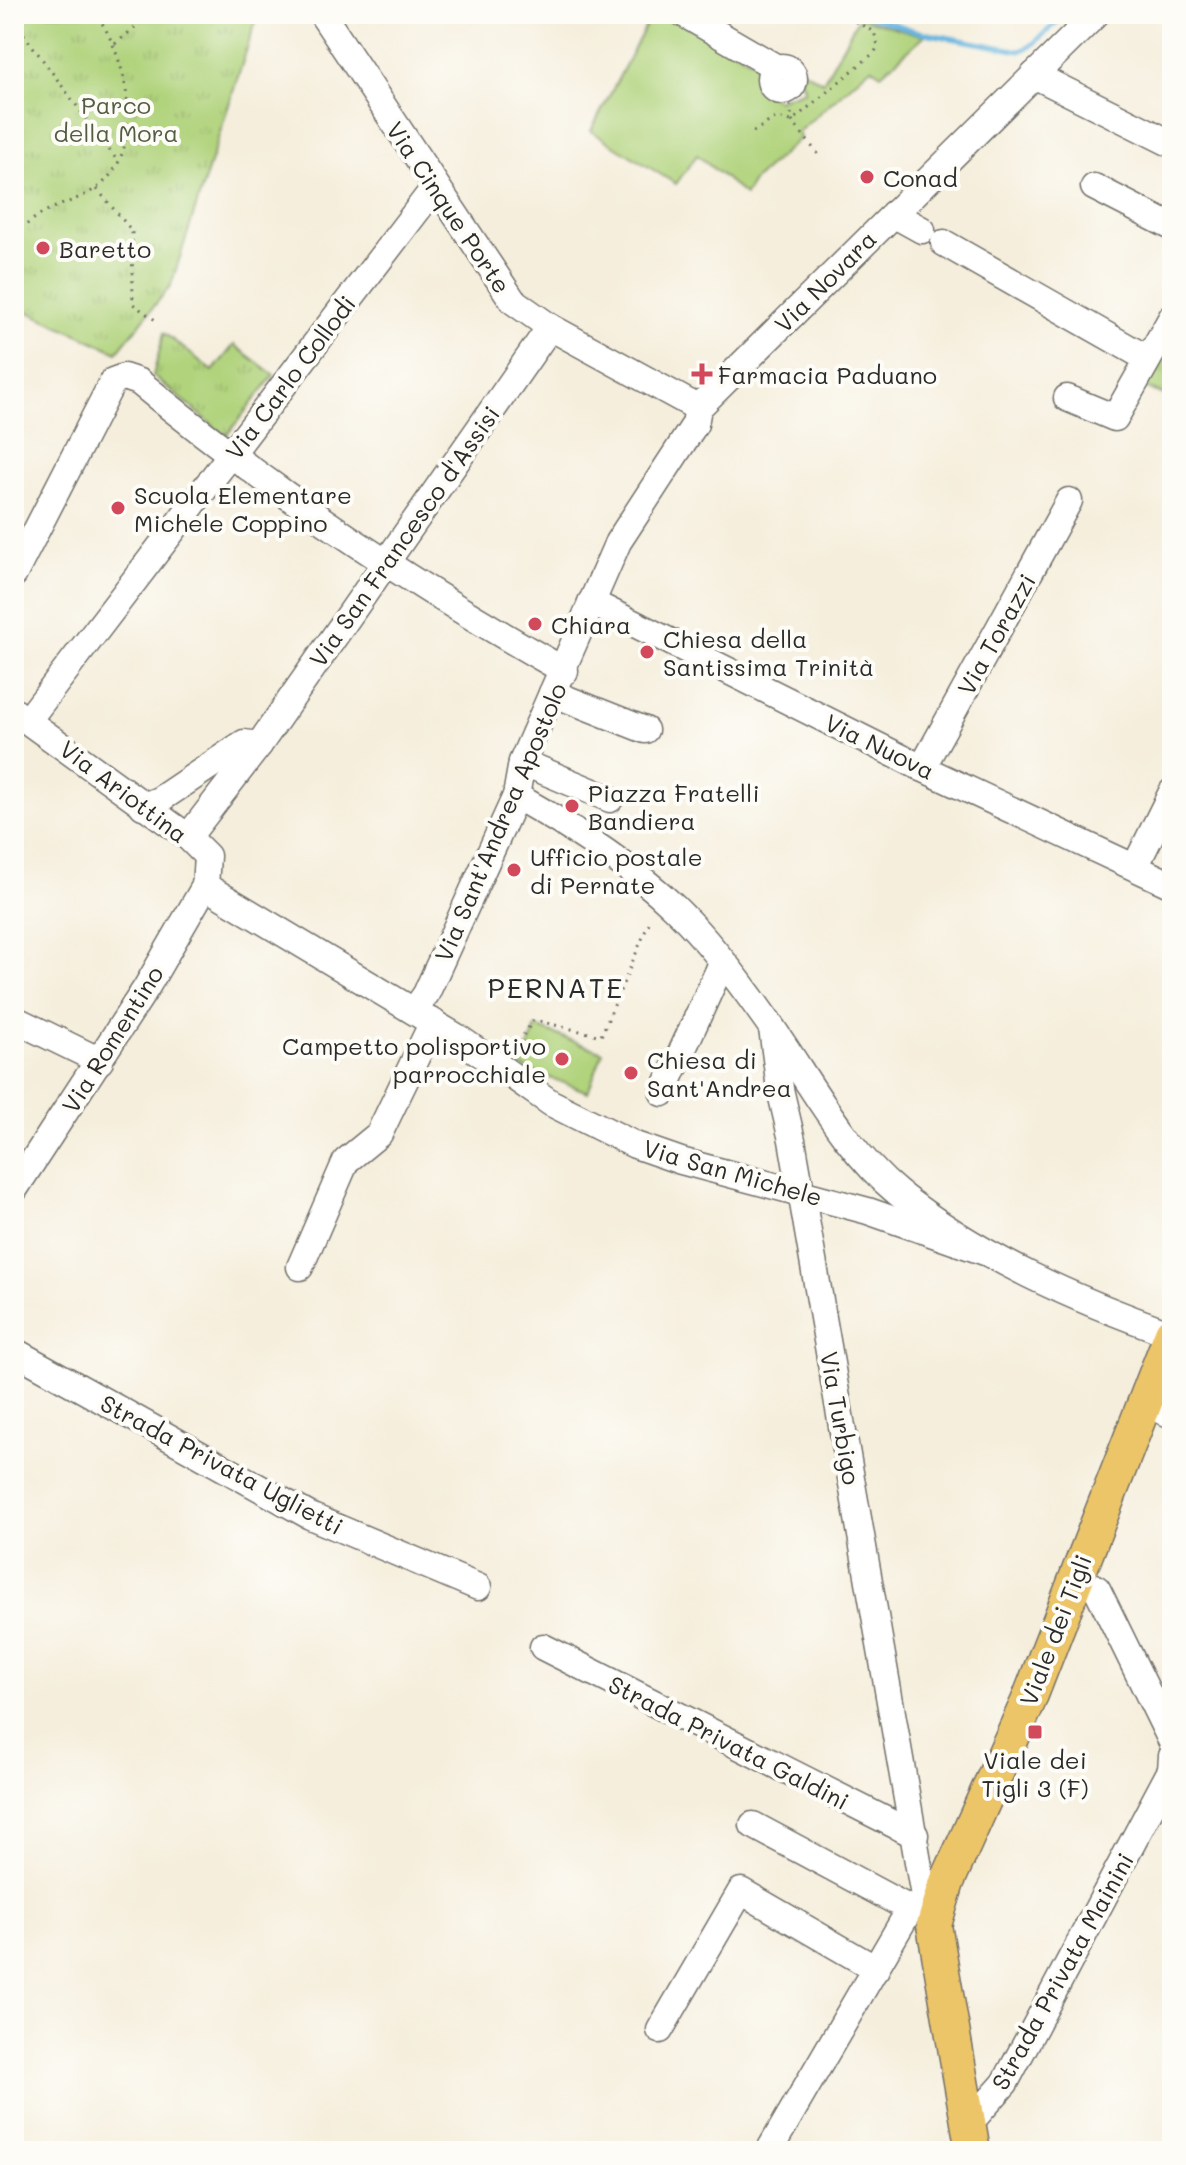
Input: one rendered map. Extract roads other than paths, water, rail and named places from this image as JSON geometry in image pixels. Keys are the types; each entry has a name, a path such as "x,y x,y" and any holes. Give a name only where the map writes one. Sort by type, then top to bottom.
{"main road":[{"name":"Viale dei Tigli","path":"923,1912 947,1882 1007,1752 1077,1577 1159,1409 1172,1334"},
{"name":"Via Turbigo","path":"923,1912 971,2138"}],"street":[{"name":"Via Cinque Porte","path":"322,14 513,301 550,327 698,408"},
{"path":"684,14 783,79"},
{"name":"Via Novara","path":"558,682 618,542 695,424 698,408 1096,14"},
{"path":"1034,75 1172,144"},
{"name":"Via Carlo Collodi","path":"19,719 229,456 435,187"},
{"path":"1094,187 1172,227"},
{"path":"893,214 1148,359"},
{"path":"1067,398 1115,418 1172,317"},
{"name":"Via San Francesco d'Assisi","path":"188,837 259,745 550,327"},
{"path":"14,574 113,381 124,377 139,382 229,456 558,682 645,730"},
{"name":"Via Torazzi","path":"922,768 1069,501"},
{"name":"Via Nuova","path":"591,602 922,768 1172,885"},
{"name":"Via Sant'Andrea Apostolo","path":"300,1267 346,1161 379,1134 423,1017 426,994 516,796 522,762 558,682"},
{"name":"Via Ariottina","path":"19,719 188,837 207,856 205,886"},
{"path":"143,806 159,800 244,743 259,745"},
{"path":"522,762 610,799"},
{"path":"1135,867 1172,792"},
{"name":"Via Turbigo","path":"516,796 606,853 660,896 722,963 772,1028 798,1190 915,1835 923,1912"},
{"path":"205,886 423,1017"},
{"name":"Via Romentino","path":"14,1190 100,1061 205,886"},
{"path":"663,1093 722,963"},
{"name":"Via San Michele","path":"423,1017 506,1069 551,1103 635,1145 681,1161 798,1190 985,1252"},
{"path":"14,1019 100,1061"},
{"path":"772,1028 854,1147 897,1192 985,1252 1075,1295 1172,1334"},
{"path":"892,1219 897,1192"},
{"name":"Strada Privata Uglietti","path":"14,1351 310,1516 478,1587"},
{"path":"1077,1577 1097,1589 1172,1742"},
{"name":"Strada Privata Galdini","path":"543,1647 915,1835"},
{"path":"1171,1770 1172,1756"},
{"name":"Strada Privata Mainini","path":"971,2138 1005,2083 1171,1770"},
{"path":"753,1825 923,1912 876,1969 769,2151"},
{"path":"660,2030 741,1891 876,1969"}],"waterway":[{"path":"864,14 919,32 1020,51 1031,46 1066,14"}],"place":[{"name":"Conad","path":"867,177"},
{"name":"Baretto","path":"43,248"},
{"name":"Farmacia Paduano","path":"702,374"},
{"name":"Scuola Elementare Michele Coppino","path":"118,508"},
{"name":"Chiara","path":"535,624"},
{"name":"Chiesa della Santissima Trinità","path":"647,652"},
{"name":"Piazza Fratelli Bandiera","path":"572,806"},
{"name":"Ufficio postale di Pernate","path":"514,870"},
{"name":"Campetto polisportivo parrocchiale","path":"562,1059"},
{"name":"Chiesa di Sant'Andrea","path":"631,1073"},
{"name":"Viale dei Tigli 3 (F)","path":"1035,1732"}],"district":[{"name":"PERNATE","path":"556,987"}],"park label":[{"name":"Parco della Mora","path":"116,118"}]}
